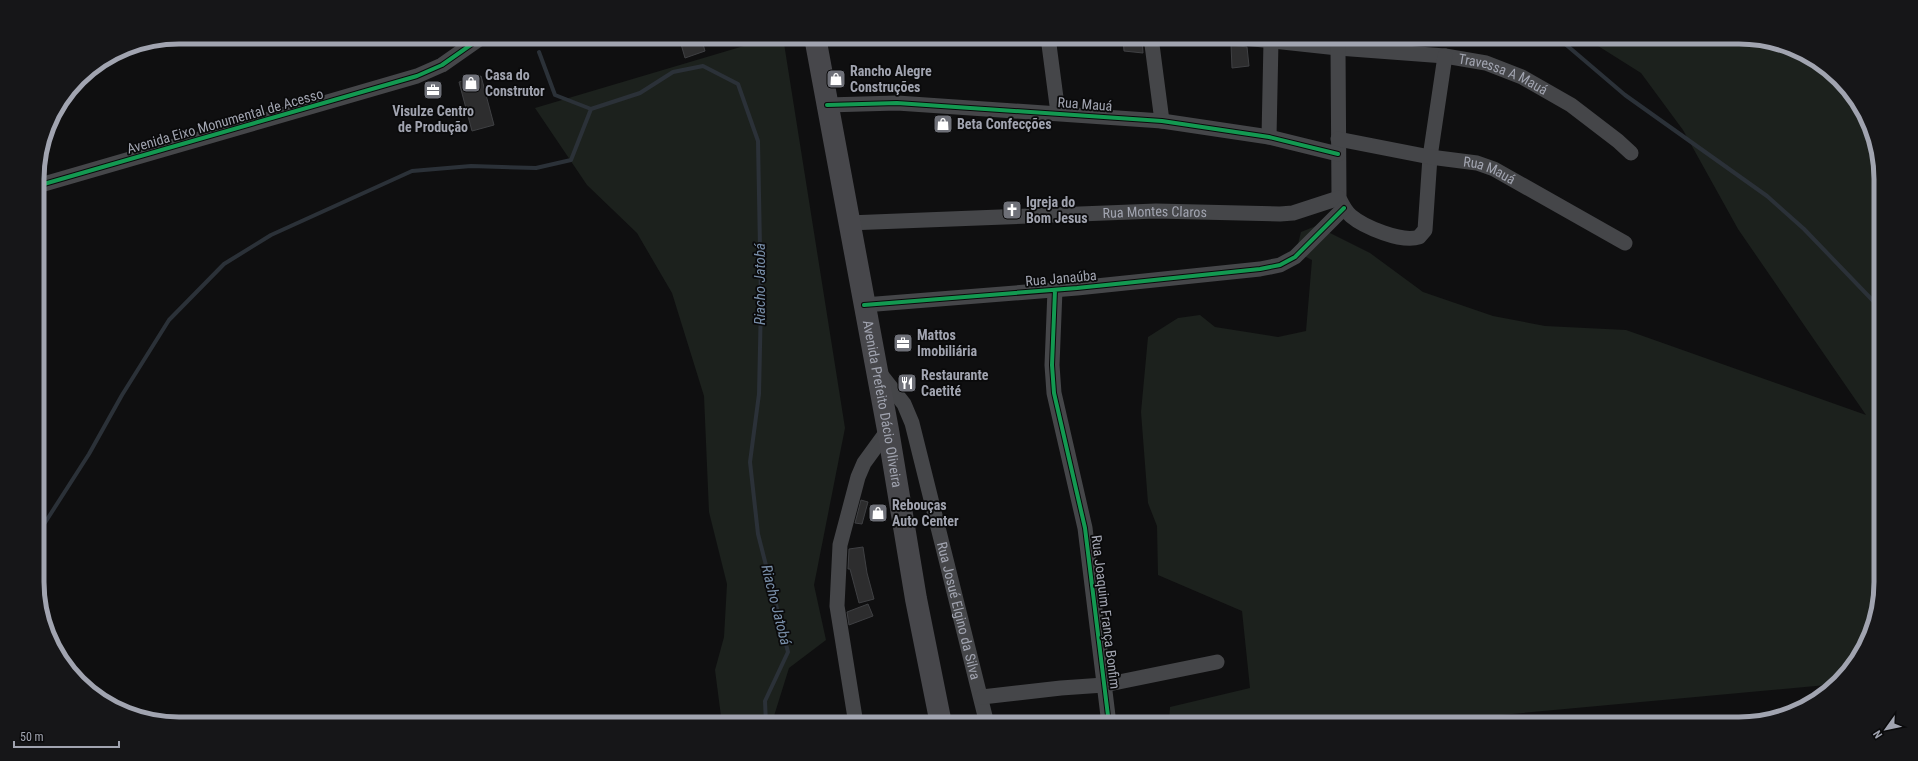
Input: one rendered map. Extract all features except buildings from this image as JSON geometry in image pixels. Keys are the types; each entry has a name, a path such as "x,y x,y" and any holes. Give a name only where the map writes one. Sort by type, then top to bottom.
{"main road":[{"name":"Avenida Prefeito Dácio Oliveira","path":"816,44 848,223 888,430 916,599 940,717"}],"street":[{"name":"Avenida Eixo Monumental de Acesso","path":"44,184 417,76 442,65 472,44"},
{"path":"1049,44 1058,114"},
{"path":"1152,44 1162,121"},
{"path":"1268,137 1271,44"},
{"name":"Travessa A Mauá","path":"1300,44 1445,56 1486,63 1522,76 1571,105 1618,141 1631,153"},
{"path":"1338,48 1338,154 1342,203 1350,215 1366,226 1407,238 1419,237 1424,233 1426,223 1430,157 1445,56"},
{"name":"Rua Mauá","path":"827,105 897,103 1162,121 1268,137 1338,154"},
{"name":"Rua Mauá","path":"1338,139 1430,157 1477,163 1494,169 1625,244"},
{"name":"Rua Montes Claros","path":"848,223 1156,211 1280,214 1293,213 1342,203"},
{"name":"Rua Janaúba","path":"864,305 1055,290 1260,269 1280,265 1295,257 1342,203"},
{"name":"Rua Joaquim França Bonfim","path":"1055,290 1052,364 1054,393 1085,528 1108,717"},
{"name":"Rua Josué Elgino da Silva","path":"875,367 893,388 904,404 912,423 982,697 986,717"},
{"path":"855,717 837,606 840,545 864,463 888,430"},
{"path":"982,697 1061,688 1104,685 1217,662"}],"shaded area":[{"path":"750,44 784,44 845,428 814,585 826,640 789,668 774,717 721,717 715,670 724,637 727,584 709,512 704,396 672,293 637,233 587,185 535,108"},
{"path":"1595,44 1739,44 1757,45 1783,51 1799,58 1828,77 1841,90 1856,111 1864,127 1873,161 1874,179 1874,591 1867,626 1856,650 1846,664 1835,678 1826,685 1479,717 1169,717 1170,707 1250,688 1242,611 1158,575 1157,526 1148,503 1141,412 1148,337 1178,318 1200,315 1215,327 1278,337 1306,331 1312,260 1296,252 1301,232 1316,226 1370,253 1423,292 1493,316 1545,326 1626,330 1866,415 1738,229 1683,130 1641,73"}],"waterway":[{"path":"1565,44 1625,95 1767,196 1804,229 1874,302"},
{"name":"Riacho Jatobá","path":"539,52 555,95 591,109 640,93 673,72 703,66 738,84 758,141 761,301 759,394 750,462 758,534 788,652 765,701 766,717"},
{"path":"44,524 89,454 122,395 169,320 224,264 271,235 412,171 471,166 536,168 571,160 591,109"}],"cycle path":[{"path":"44,184 417,76 442,65 472,44"},
{"path":"827,105 897,103 1162,121 1269,137 1338,154"},
{"path":"864,305 1077,288 1260,269 1280,265 1295,257 1344,208"},
{"path":"1055,290 1052,365 1054,393 1085,528 1108,717"}],"place":[{"name":"Rancho Alegre Construções","path":"836,79"},
{"name":"Casa do Construtor","path":"471,83"},
{"name":"Visulze Centro de Produção","path":"433,90"},
{"name":"Beta Confecções","path":"943,124"},
{"name":"Igreja do Bom Jesus","path":"1012,210"},
{"name":"Mattos Imobiliária","path":"903,343"},
{"name":"Restaurante Caetité","path":"907,383"},
{"name":"Rebouças Auto Center","path":"878,513"}]}
